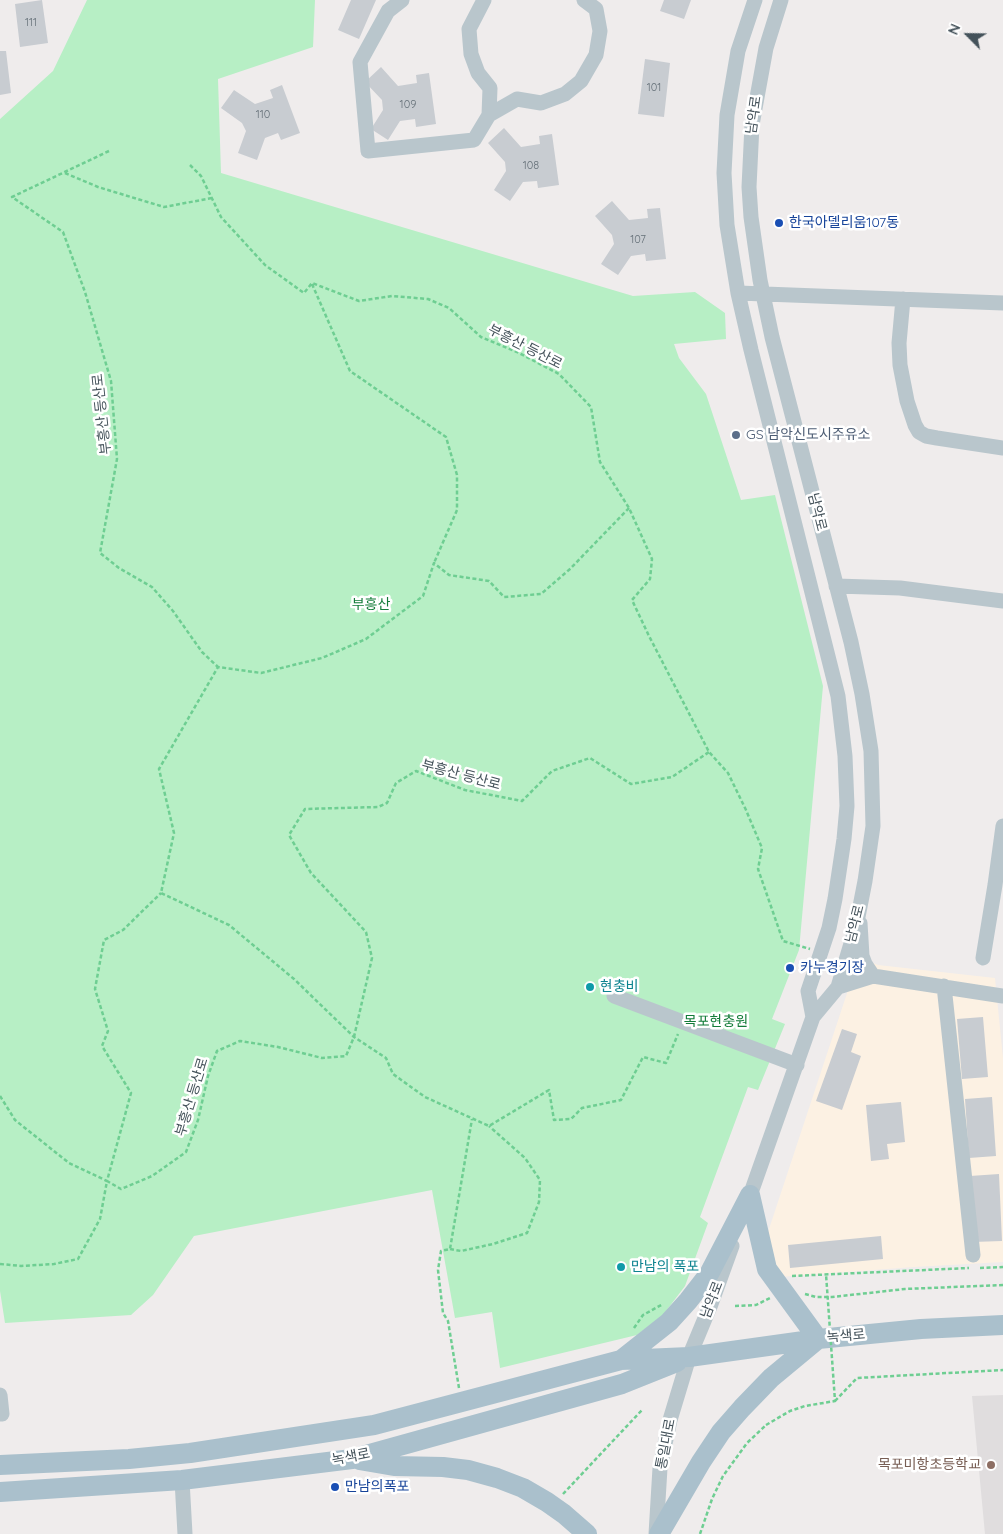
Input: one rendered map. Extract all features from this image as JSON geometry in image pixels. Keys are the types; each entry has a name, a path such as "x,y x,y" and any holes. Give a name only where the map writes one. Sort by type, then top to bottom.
{"main road":[{"path":"658,1534 721,1432 771,1378 818,1339 767,1270 750,1196"},
{"path":"621,1360 669,1322 688,1301 708,1274 750,1196"},
{"name":"녹색로","path":"0,1466 129,1459 190,1453 374,1425 621,1360 689,1357 818,1339 921,1329 1003,1325"},
{"name":"녹색로","path":"0,1492 182,1480 352,1459 622,1384 689,1357"},
{"path":"352,1459 394,1466 443,1467 468,1470 497,1478 523,1488 552,1506 587,1534"}],"street":[{"path":"402,0 388,11 360,62 368,151 474,140 489,114 490,88"},
{"path":"484,0 470,29 471,54 478,73 490,88 501,96 541,103 565,94 581,81 596,55 600,31 596,9 584,0"},
{"name":"남악로","path":"755,0 746,24 727,115 724,147 727,225 738,293 753,360 838,696 846,780 847,806 844,840 835,899 829,928 808,991 813,1017"},
{"name":"남악로","path":"689,1357 711,1304 813,1017 838,987 866,882 873,826 872,751 862,694 763,295 751,217 749,155 752,125 770,32 781,0"},
{"path":"489,114 517,99"},
{"path":"738,293 1003,303"},
{"path":"903,299 899,343 900,365 907,401 919,432 926,436 1003,448"},
{"path":"836,586 900,588 1003,601"},
{"path":"983,958 999,886 1003,826"},
{"path":"859,911 862,956 873,976"},
{"path":"838,987 873,976 1003,996"},
{"path":"944,986 973,1255"},
{"path":"614,996 797,1065"},
{"name":"통일대로","path":"658,1534 658,1491 666,1437 689,1357"},
{"path":"0,1395 2,1414 0,1414"},
{"path":"182,1480 185,1534"}],"path":[{"name":"부흥산 등산로","path":"108,151 12,197 63,232 85,292 111,381 117,459 100,553 119,568 152,587 173,611 202,652 218,667"},
{"name":"부흥산 등산로","path":"190,165 201,176 221,217 265,264 304,293 312,283 360,301 392,296 428,299 449,308 482,337 517,352 559,374 591,407 600,462 629,508 652,559 650,579 632,600 709,752 728,773 762,848 758,869 783,941 820,953"},
{"path":"64,172 98,187 164,207 212,198"},
{"path":"0,1264 21,1266 54,1264 78,1258 100,1219 107,1182 132,1093 102,1046 108,1031 95,989 104,940 123,930 161,893 174,833 159,769 218,667 260,673 322,658 366,639 423,596 434,563 457,510 457,475 446,437 350,371 312,283"},
{"path":"434,563 449,575 489,581 504,597 541,594 570,569 629,508"},
{"name":"부흥산 등산로","path":"0,1096 15,1120 69,1163 120,1189 152,1176 186,1152 198,1120 208,1076 217,1051 240,1041 278,1047 322,1058 346,1056 354,1037 372,958 366,932 311,873 290,834 305,809 378,806 387,803 396,783 416,771 465,790 522,801 552,771 590,758 631,784 672,777 709,752"},
{"path":"161,893 229,925 294,979 354,1037 386,1058 393,1074 425,1098 489,1126 525,1158 540,1180 539,1202 527,1233 485,1246 460,1251 450,1249 442,1251 438,1270 443,1313 448,1320 461,1402"},
{"path":"489,1126 549,1090 554,1120 571,1119 582,1108 621,1100 643,1057 666,1062 684,1021"},
{"path":"450,1249 472,1119"},
{"path":"791,1276 1003,1267"},
{"path":"826,1274 834,1401"},
{"path":"799,1291 816,1297 832,1297 905,1289 1003,1285"},
{"path":"735,1306 756,1305 772,1297"},
{"path":"633,1330 644,1315 666,1302"},
{"path":"700,1534 712,1499 723,1476 747,1443 766,1425 790,1411 805,1406 834,1401 857,1378 1003,1370"},
{"path":"552,1506 642,1410"}],"shaded area":[{"path":"859,957 878,965 995,978 1003,1058 1003,1262 779,1277 768,1232"},
{"name":"목포미항초등학교","path":"1003,1395 1003,1534 985,1534 972,1396"}],"green space":[{"name":"부흥산","path":"87,0 315,0 313,47 218,79 221,173 633,296 695,292 725,313 726,339 674,344 679,358 706,394 741,500 775,495 823,686 799,950 772,1019 785,1024 758,1090 748,1087 700,1217 708,1223 685,1286 663,1315 637,1335 500,1368 492,1312 455,1318 432,1190 194,1236 153,1295 131,1315 5,1323 0,1291 0,119 53,71"}],"building":[{"path":"42,0 48,43 20,47 15,4"},
{"path":"351,0 376,0 359,39 338,30"},
{"path":"664,0 691,0 684,19 660,11"},
{"path":"0,51 6,51 11,93 0,95"},
{"path":"645,59 670,63 664,117 638,114"},
{"path":"381,67 398,86 417,83 416,75 429,73 436,124 416,127 415,119 400,121 388,140 371,129 383,110 382,100 365,82"},
{"path":"282,85 300,133 281,140 278,133 265,138 257,160 238,153 246,131 242,123 221,108 234,90 255,104 273,98 270,90"},
{"path":"504,128 521,147 540,144 539,136 552,134 559,185 538,188 537,181 523,182 510,201 494,190 506,171 505,162 488,143"},
{"path":"612,201 629,220 648,218 647,209 660,208 666,259 646,261 645,254 631,256 618,275 601,264 614,244 612,235 595,216"},
{"path":"983,1017 988,1077 962,1079 957,1019"},
{"path":"842,1029 857,1034 851,1052 861,1056 842,1110 816,1101"},
{"path":"992,1097 996,1156 969,1158 965,1099"},
{"path":"901,1102 905,1142 887,1144 889,1159 871,1161 866,1105"},
{"path":"999,1174 1002,1241 973,1242 970,1176"},
{"path":"881,1236 883,1259 790,1268 788,1245"}],"place":[{"name":"한국아델리움107동","path":"779,223"},
{"name":"GS 남악신도시주유소","path":"736,435"},
{"name":"카누경기장","path":"790,968"},
{"name":"현충비","path":"590,987"},
{"name":"만남의 폭포","path":"621,1267"},
{"name":"목포미항초등학교","path":"991,1465"},
{"name":"만남의폭포","path":"335,1487"}],"park label":[{"name":"목포현충원","path":"716,1022"}]}
